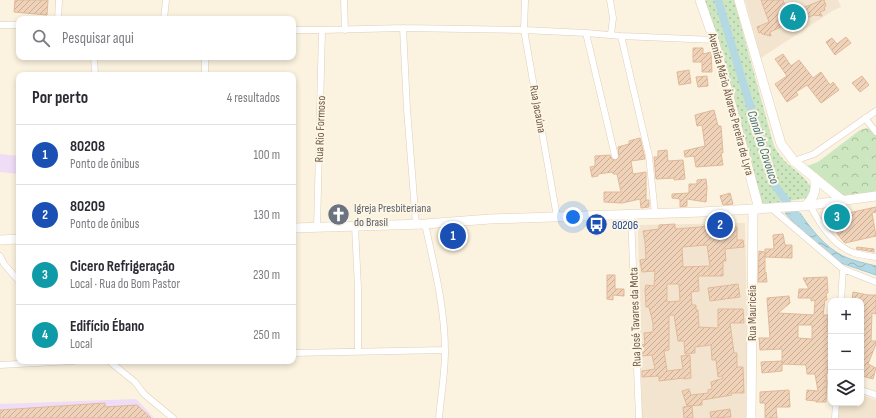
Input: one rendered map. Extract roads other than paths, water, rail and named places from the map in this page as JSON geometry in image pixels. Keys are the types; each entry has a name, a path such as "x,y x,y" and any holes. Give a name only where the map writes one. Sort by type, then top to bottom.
{"street":[{"path":"58,16 59,0"},
{"path":"164,16 166,0"},
{"path":"344,0 344,30"},
{"name":"Rua Jacaúna","path":"525,0 524,30 557,217"},
{"path":"610,0 613,18 611,34"},
{"name":"Avenida Mário Álvares Pereira de Lyra","path":"700,0 714,40 756,209"},
{"path":"739,0 780,144 794,161 843,200"},
{"path":"0,25 16,25"},
{"path":"404,28 407,109 416,224"},
{"path":"296,30 404,28 524,30 714,40"},
{"name":"Rua Rio Formoso","path":"317,228 322,30"},
{"path":"586,33 615,156"},
{"path":"621,36 649,156 655,214"},
{"path":"94,60 95,72"},
{"path":"205,60 205,72"},
{"path":"794,161 814,154 876,111"},
{"path":"865,118 876,132"},
{"path":"806,205 810,202 815,193 816,187 814,177"},
{"path":"296,228 425,224 490,219 631,215 756,209 806,205 876,196"},
{"path":"806,205 832,238 843,248 854,253 876,257"},
{"path":"774,208 844,270 876,282"},
{"name":"Rua Mauricéia","path":"752,418 756,209"},
{"name":"Rua José Tavares da Mota","path":"631,215 639,418"},
{"path":"425,224 436,274 444,326 445,368 439,418"},
{"path":"355,226 358,288 358,351"},
{"path":"0,240 16,239"},
{"path":"0,256 4,264 16,278"},
{"path":"841,298 844,270"},
{"path":"296,353 445,350"},
{"path":"0,365 18,364"},
{"path":"113,364 135,382 144,394 173,418"},
{"path":"864,391 876,395"},
{"path":"835,418 836,406"}],"water":[{"name":"Canal do Cavouco","path":"785,213 800,213 824,243 830,248 847,258 876,266 876,275 838,262 805,235"}],"waterway":[{"name":"Canal do Cavouco","path":"718,0 774,184 801,222"}],"place":[{"name":"Edifício Ébano","path":"793,17"},
{"name":"Igreja Presbiteriana do Brasil","path":"339,215"},
{"name":"Cicero Refrigeração","path":"837,217"},
{"name":"80206","path":"596,225"},
{"name":"80209","path":"720,225"},
{"name":"80208","path":"453,236"}]}
